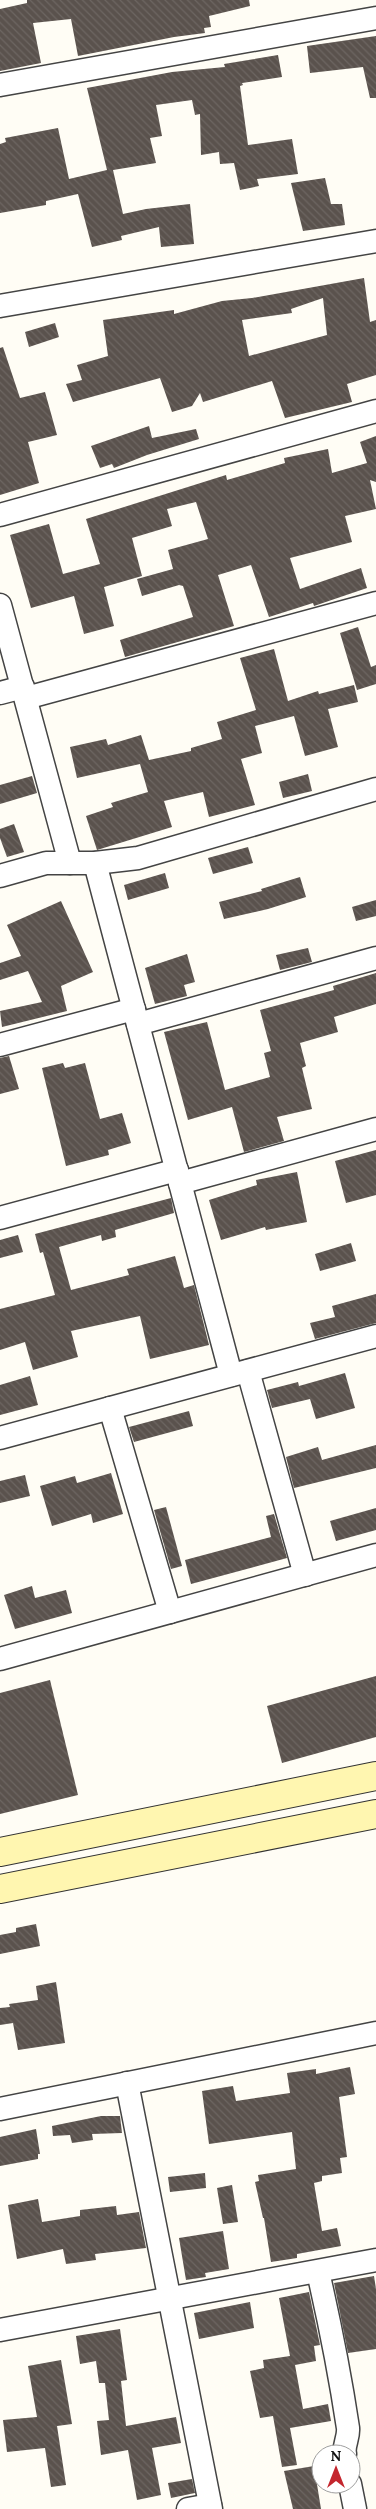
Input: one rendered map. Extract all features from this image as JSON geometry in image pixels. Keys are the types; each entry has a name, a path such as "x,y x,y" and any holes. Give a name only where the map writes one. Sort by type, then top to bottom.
{"main road":[{"path":"0,1852 376,1776"},
{"path":"0,1889 376,1814"}],"street":[{"path":"0,85 376,18"},
{"path":"0,306 376,241"},
{"path":"0,515 376,411"},
{"path":"0,693 25,692 376,603"},
{"path":"0,605 70,863"},
{"path":"0,876 46,863 95,863 138,858 376,789"},
{"path":"95,863 178,1177 305,1575"},
{"path":"0,1046 136,1017 376,958"},
{"path":"0,1218 376,1129"},
{"path":"0,1438 376,1336"},
{"path":"110,1408 170,1612"},
{"path":"0,1659 376,1555"},
{"path":"0,2108 376,2032"},
{"path":"127,2083 210,2507 188,2509"},
{"path":"0,2330 169,2297 318,2272 376,2260"},
{"path":"318,2272 338,2363 349,2436 346,2444"},
{"path":"352,2494 355,2509"}],"building":[{"path":"27,0 249,0 250,6 209,16 211,27 204,28 205,33 174,37 78,56 71,19 33,23 41,63 0,71 0,9 27,3"},
{"path":"376,36 376,98 370,98 363,67 310,73 307,46"},
{"path":"278,55 282,77 242,83 243,85 240,86 248,145 292,139 298,174 257,179 259,186 240,190 234,163 220,164 219,152 201,155 200,114 195,115 192,100 156,105 162,136 150,138 156,163 113,170 123,214 146,209 190,204 194,244 161,247 159,227 121,236 122,240 92,247 78,194 46,201 46,205 0,213 0,144 6,142 5,138 58,128 69,179 107,170 87,88 172,72 225,67 224,64"},
{"path":"325,178 331,204 342,204 345,225 303,231 291,183"},
{"path":"364,278 370,322 376,320 376,375 347,384 352,402 285,418 272,381 203,402 200,393 192,406 172,412 160,378 73,402 66,384 82,380 77,365 108,356 103,320 174,310 174,314 222,301 252,298","holes":["323,298 327,335 249,356 242,320 292,313 291,309"]},
{"path":"55,323 59,337 29,347 25,332"},
{"path":"3,347 20,398 45,392 57,435 28,442 39,483 0,495 0,348"},
{"path":"149,426 152,438 196,429 199,439 147,455 114,468 112,464 100,468 91,446"},
{"path":"376,436 376,482 370,480 376,509 345,516 352,542 290,558 300,589 361,568 367,588 314,606 313,603 269,617 251,565 218,575 234,626 125,657 120,640 193,617 183,586 179,585 142,596 137,579 173,569 168,550 208,539 196,502 167,509 172,526 132,538 142,576 104,587 114,626 84,634 74,596 31,608 10,535 49,524 63,574 100,564 86,519 226,475 227,480 285,463 284,458 328,449 332,473 367,463 360,442"},
{"path":"358,627 371,667 376,665 376,684 357,690 340,633"},
{"path":"274,649 288,701 318,691 319,694 354,685 358,702 328,709 338,747 305,756 294,716 255,726 262,753 241,759 255,805 209,817 203,792 164,801 172,827 97,850 86,816 113,807 111,803 148,792 140,764 77,778 70,747 106,739 108,745 141,735 149,760 191,751 191,748 222,739 217,722 256,710 240,658"},
{"path":"308,774 312,791 283,798 279,782"},
{"path":"32,776 37,793 0,804 0,785"},
{"path":"14,824 24,852 7,857 0,838 0,829"},
{"path":"248,847 253,863 213,874 208,858"},
{"path":"165,873 169,888 128,900 124,885"},
{"path":"300,877 306,897 268,909 224,919 219,902 262,891 261,889"},
{"path":"376,900 376,916 356,921 352,907"},
{"path":"61,901 93,972 61,986 67,1011 2,1027 0,1011 42,1002 28,971 0,980 0,963 21,956 7,925"},
{"path":"308,948 312,962 280,970 276,955"},
{"path":"187,954 195,982 184,985 187,996 155,1004 145,968"},
{"path":"376,973 376,1004 334,1017 338,1032 300,1043 306,1066 302,1068 312,1109 277,1117 284,1141 244,1152 232,1107 188,1120 164,1032 207,1022 225,1090 270,1077 264,1053 271,1051 260,1010 334,990 333,986"},
{"path":"9,1056 19,1089 0,1094 0,1058"},
{"path":"63,1063 65,1068 85,1063 100,1119 122,1113 131,1143 108,1150 109,1155 66,1166 42,1068"},
{"path":"376,1150 376,1195 346,1203 335,1161"},
{"path":"297,1172 307,1222 266,1230 265,1227 221,1240 209,1200 257,1185 256,1180"},
{"path":"171,1198 174,1213 115,1230 116,1237 102,1241 101,1235 59,1247 71,1290 129,1275 127,1269 175,1256 184,1288 194,1285 209,1345 150,1359 140,1316 71,1331 78,1357 33,1370 25,1342 0,1350 0,1309 55,1295 43,1252 40,1253 35,1234"},
{"path":"18,1235 23,1252 0,1258 0,1240"},
{"path":"351,1243 356,1261 320,1271 315,1254"},
{"path":"376,1294 376,1323 315,1339 310,1323 335,1317 332,1306"},
{"path":"345,1373 355,1408 316,1419 310,1399 272,1408 267,1390 298,1382 299,1386"},
{"path":"30,1376 38,1405 0,1415 0,1385"},
{"path":"189,1411 193,1426 134,1442 129,1427"},
{"path":"376,1445 376,1468 294,1488 286,1457 318,1447 322,1460"},
{"path":"111,1473 123,1514 93,1523 91,1514 52,1526 40,1486 75,1476 77,1483"},
{"path":"25,1475 30,1496 0,1503 0,1481"},
{"path":"166,1507 182,1566 171,1569 154,1510"},
{"path":"376,1508 376,1530 336,1541 330,1521"},
{"path":"274,1514 287,1558 191,1584 185,1560 271,1537 266,1516"},
{"path":"32,1586 35,1598 66,1590 72,1613 15,1629 4,1595"},
{"path":"376,1676 376,1737 282,1763 267,1706"},
{"path":"50,1680 78,1795 0,1814 0,1693"},
{"path":"36,1924 40,1946 0,1954 0,1935 16,1932 16,1928"},
{"path":"56,1982 65,2043 18,2050 13,2023 0,2025 0,2008 10,2007 9,2004 38,2000 36,1986"},
{"path":"350,2067 355,2094 339,2097 347,2157 340,2158 342,2173 322,2176 322,2181 314,2183 322,2231 337,2228 341,2246 297,2254 297,2258 271,2262 264,2218 255,2182 259,2181 258,2175 296,2169 292,2132 209,2144 202,2091 233,2086 236,2101 290,2093 287,2073 316,2069 316,2074"},
{"path":"101,2116 120,2116 122,2133 92,2134 93,2140 72,2143 70,2135 53,2136 52,2126"},
{"path":"36,2129 40,2154 38,2154 38,2159 0,2166 0,2137"},
{"path":"205,2173 206,2188 170,2192 168,2177"},
{"path":"232,2185 238,2222 223,2224 217,2188"},
{"path":"38,2199 42,2222 80,2216 80,2210 116,2206 117,2215 139,2212 146,2248 95,2254 96,2260 66,2264 63,2249 17,2259 8,2205"},
{"path":"223,2231 229,2269 205,2273 206,2277 186,2280 179,2238"},
{"path":"374,2276 376,2289 376,2349 348,2353 334,2283"},
{"path":"309,2292 320,2345 314,2346 316,2361 295,2365 303,2409 328,2404 331,2421 290,2428 297,2465 282,2467 273,2416 260,2418 250,2371 264,2368 263,2360 290,2356 279,2298"},
{"path":"250,2302 254,2328 199,2339 194,2313"},
{"path":"120,2329 127,2380 121,2381 126,2426 176,2417 181,2443 152,2448 161,2495 137,2500 128,2450 101,2455 97,2421 109,2420 105,2383 99,2383 96,2361 80,2364 76,2336"},
{"path":"61,2360 72,2424 57,2426 66,2485 51,2487 45,2448 7,2452 3,2420 37,2417 28,2366"},
{"path":"311,2466 311,2494 319,2494 321,2509 293,2509 284,2471"},
{"path":"192,2479 195,2493 171,2498 168,2483"}]}
